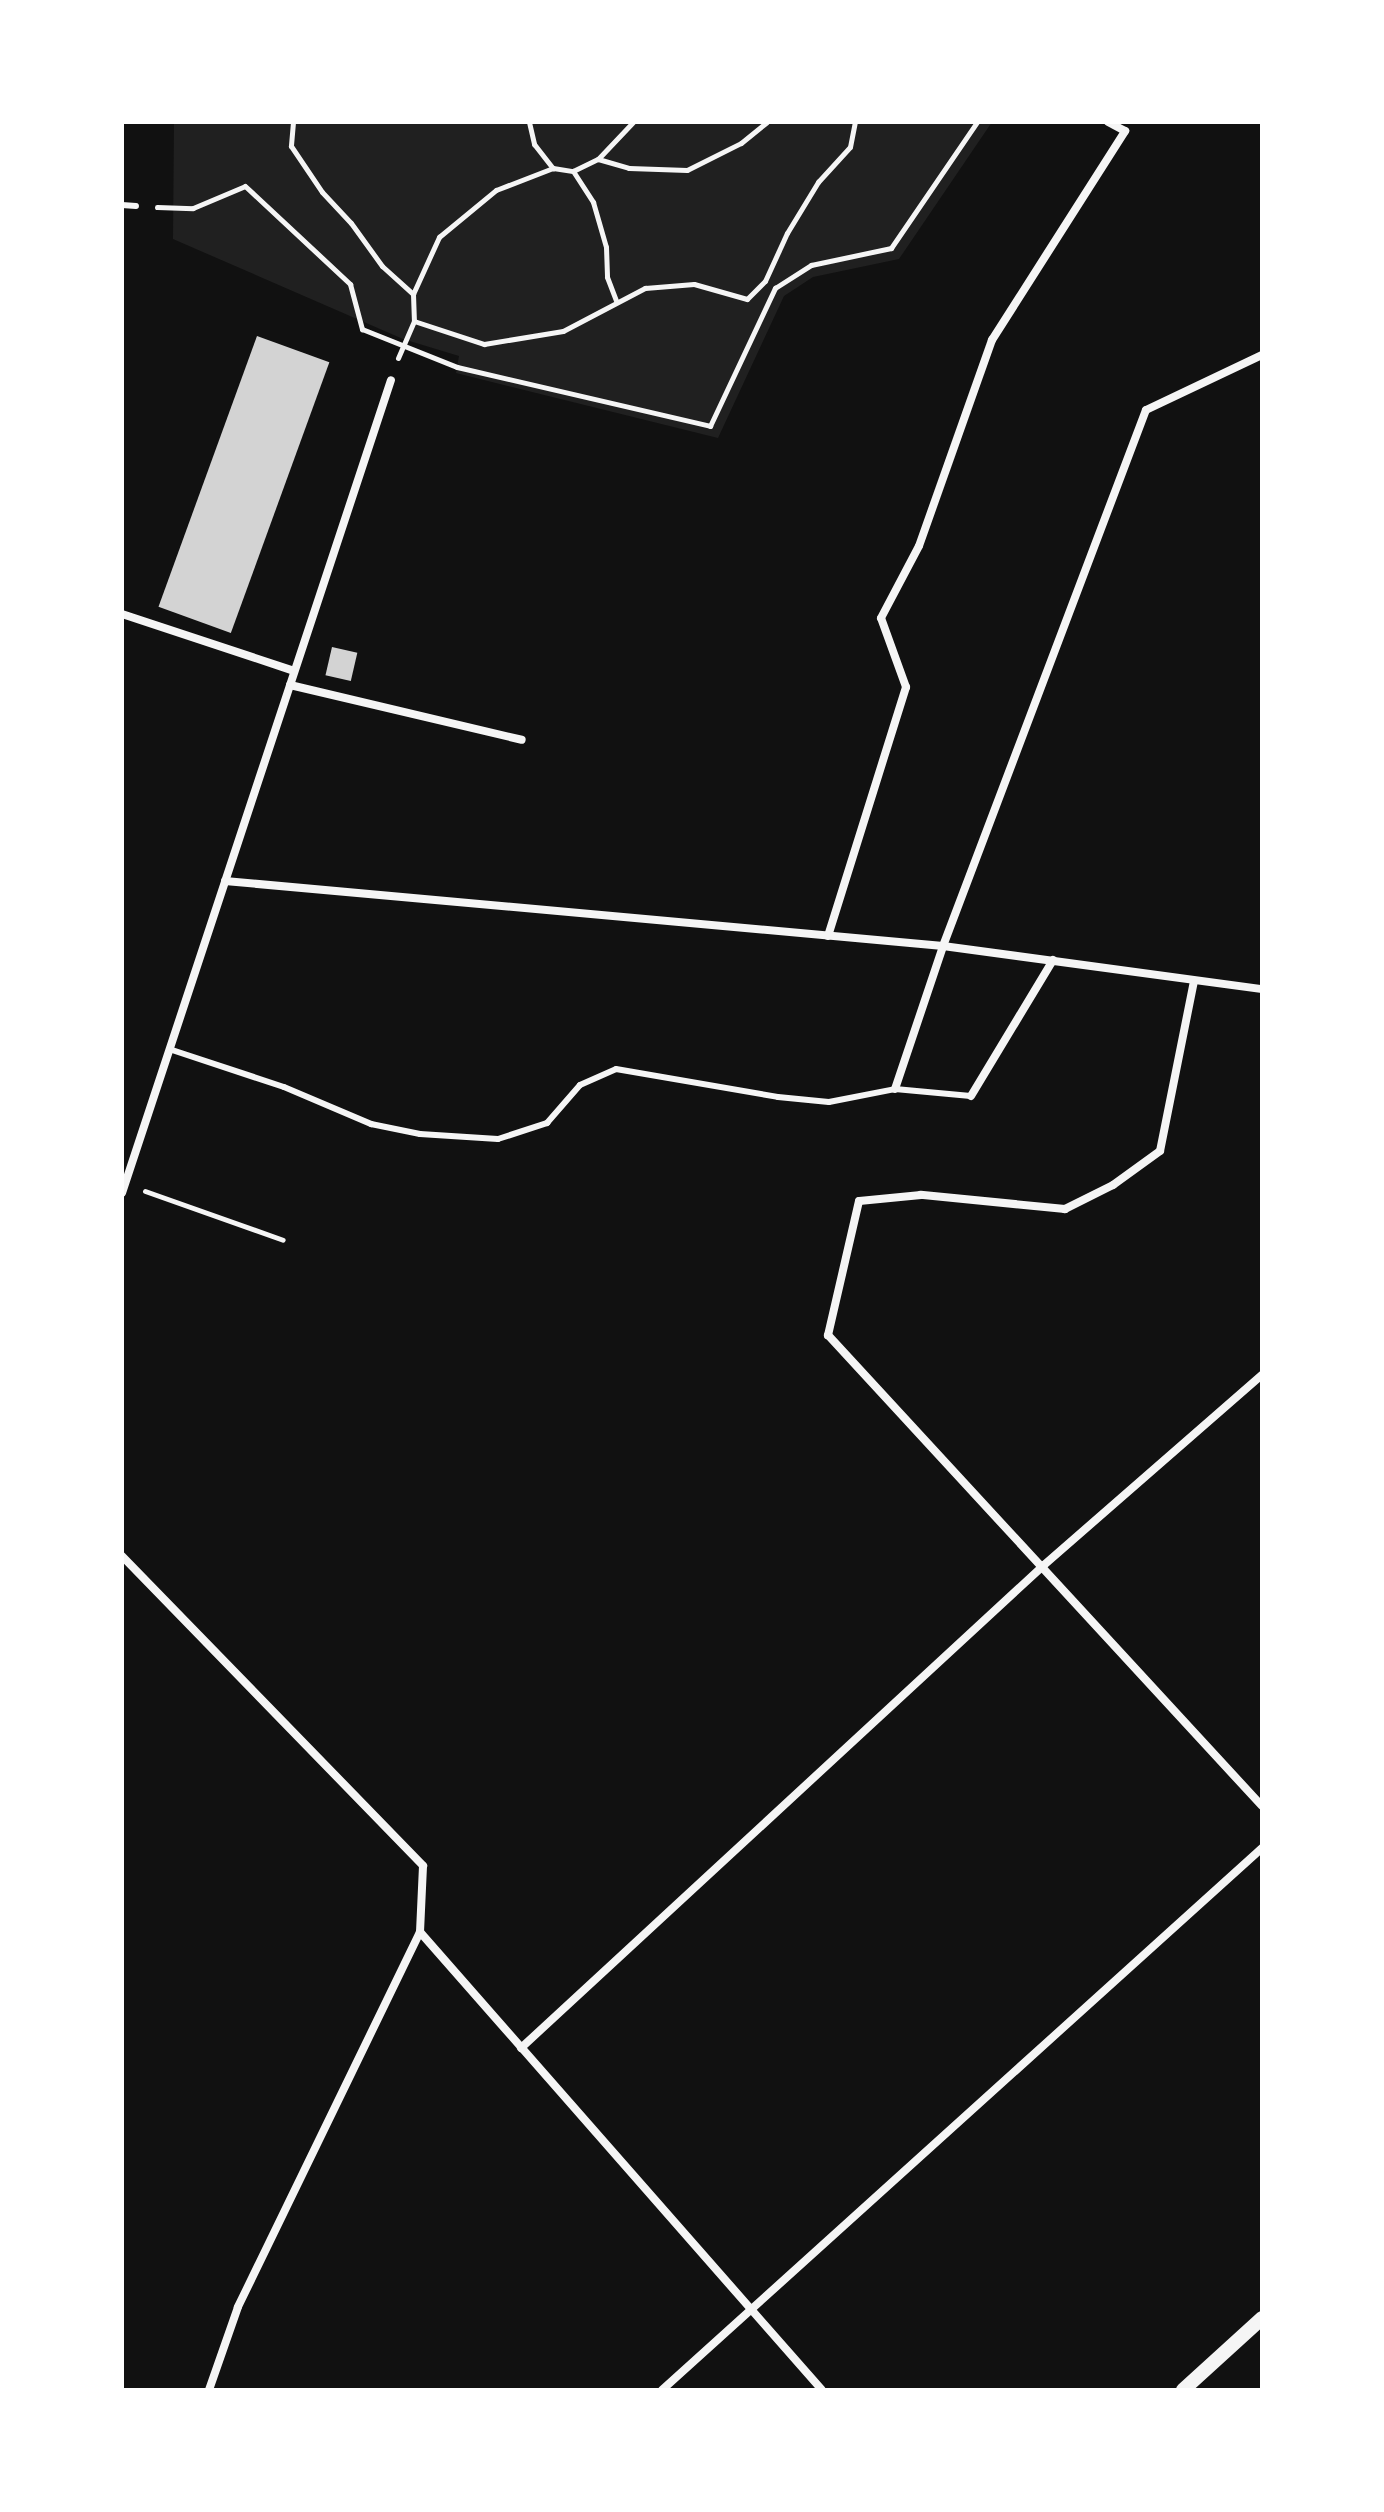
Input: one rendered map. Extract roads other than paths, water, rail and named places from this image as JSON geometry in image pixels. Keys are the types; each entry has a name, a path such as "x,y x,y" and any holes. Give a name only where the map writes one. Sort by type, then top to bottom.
{"street":[{"path":"828,936 906,687 881,618 919,546 992,340 1125,131 1108,122"},
{"path":"895,1089 943,946 1146,410 1262,355"},
{"path":"123,1189 391,380"},
{"path":"122,614 294,671"},
{"path":"290,685 522,740"},
{"path":"225,881 943,946 1262,989"},
{"path":"971,1096 1053,960"},
{"path":"1194,981 1160,1151 1113,1185 1065,1209 921,1195 859,1201 828,1335 1044,1565 1262,1806"},
{"path":"521,2048 1044,1565 1262,1375"},
{"path":"122,1556 423,1866 420,1932 238,2307 209,2390"},
{"path":"662,2390 1262,1848"},
{"path":"420,1932 822,2390"},
{"path":"1183,2390 1262,2318"}],"lane":[{"path":"122,205 136,206"},
{"path":"169,1049 284,1087 371,1124 420,1134 498,1139 547,1123 580,1085 616,1069 778,1097 829,1102 895,1089 971,1096"}]}
